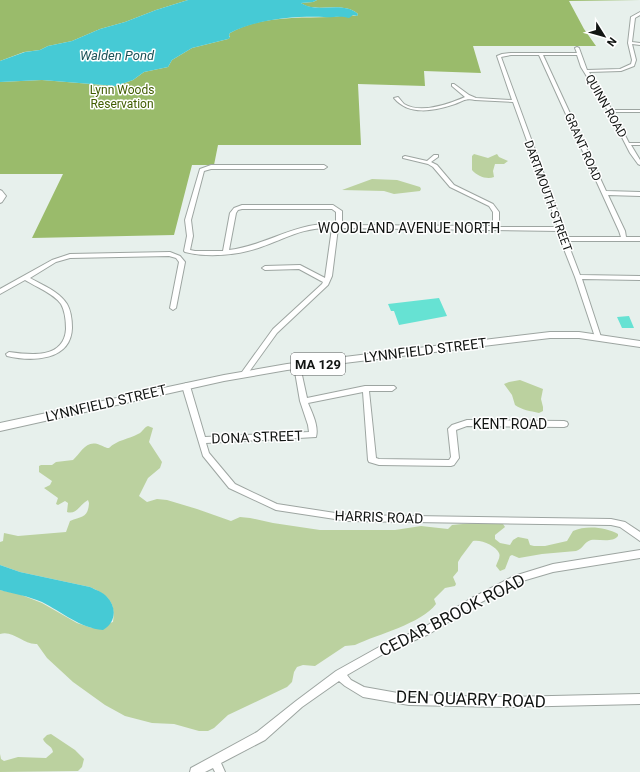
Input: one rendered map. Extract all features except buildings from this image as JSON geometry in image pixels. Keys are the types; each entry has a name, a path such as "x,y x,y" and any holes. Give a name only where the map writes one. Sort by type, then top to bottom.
{"main road":[{"name":"LYNNFIELD STREET","path":"0,427 244,374 297,366 550,335 574,334 640,344"}],"street":[{"path":"586,71 613,71 630,67 634,63 630,43 633,17 640,13"},
{"path":"630,43 640,44"},
{"name":"QUINN ROAD","path":"577,48 583,67 640,163"},
{"path":"541,55 578,54"},
{"name":"DARTMOUTH STREET","path":"541,55 502,55 500,56 501,65 561,228 563,239 598,337"},
{"name":"GRANT ROAD","path":"541,55 622,231 624,239"},
{"path":"454,85 469,97 480,100 514,100"},
{"path":"396,98 403,106 423,110 435,108 469,97"},
{"path":"610,111 640,110"},
{"path":"628,144 640,144"},
{"path":"428,162 436,156"},
{"path":"405,157 428,162 435,166 451,186 491,205 496,212 496,228"},
{"name":"WOODLAND AVENUE NORTH","path":"324,167 210,167 203,169 198,181 188,224 190,236 187,249 189,252 226,252 243,250 298,230 337,226 561,228"},
{"path":"0,192 3,196 0,201"},
{"path":"604,193 640,194"},
{"path":"226,252 233,213 236,209 242,207 333,207 339,211 327,282 275,331 244,374"},
{"path":"563,239 640,239"},
{"path":"0,292 54,261 70,256 166,254 180,258 183,268 174,308"},
{"path":"265,268 300,267 327,282"},
{"path":"9,354 32,357 44,356 63,346 69,336 67,313 63,303 26,278"},
{"path":"578,278 640,278"},
{"name":"DONA STREET","path":"202,440 313,435 312,425 304,401 297,366"},
{"name":"HARRIS ROAD","path":"186,386 206,454 232,486 276,507 348,518 611,522 622,524 640,537"},
{"path":"304,401 364,389 392,388"},
{"name":"KENT ROAD","path":"364,389 367,394 372,460 379,462 451,463 456,458 452,429 467,423 564,424"},
{"name":"CEDAR BROOK ROAD","path":"339,674 382,650 426,631 473,602 517,579 553,568 640,554"},
{"path":"195,772 261,736 299,704 339,674"},
{"name":"DEN QUARRY ROAD","path":"339,674 348,683 363,692 409,700 503,702 640,699"},
{"path":"215,761 220,772"}],"green space":[{"path":"0,0 188,0 100,29 72,41 48,46 40,50 24,52 0,61"},
{"name":"Lynn Woods Reservation","path":"317,0 640,0 569,1 584,29 596,46 473,46 481,73 424,71 425,86 358,84 361,145 218,145 214,165 192,165 174,235 32,238 63,174 0,174 0,82 42,80 116,86 133,80 144,72 168,67 172,60 192,48 228,39 230,37 230,33 254,23 292,18 333,17 347,15 357,16 358,14 352,10 344,8 314,7 301,3 313,2"},
{"path":"474,154 488,158 497,154 499,157 508,161 504,164 495,164 493,171 494,177 485,178 479,176 472,170 472,156"},
{"path":"372,179 397,180 420,187 421,189 420,191 394,194 384,191 342,190"},
{"path":"520,380 543,389 541,399 543,411 539,413 532,412 515,405 512,395 504,384"},
{"path":"148,426 153,428 149,442 162,462 160,468 148,478 139,496 147,502 157,499 167,500 231,521 240,517 250,518 320,530 395,530 421,526 448,529 452,525 458,524 503,524 505,527 495,535 495,539 500,543 510,545 513,540 518,537 528,539 530,545 545,546 567,541 573,531 590,527 602,528 618,534 618,536 609,540 591,540 576,551 519,558 512,555 510,556 505,569 500,571 496,566 500,556 497,550 484,542 473,541 458,562 458,571 453,577 456,584 455,586 445,588 434,599 436,604 429,611 410,623 355,645 345,646 315,666 303,665 297,667 294,672 292,682 287,687 228,715 214,728 208,731 199,731 174,724 152,723 125,716 105,705 73,682 47,658 37,644 32,644 10,634 0,634 0,590 19,594 42,603 77,623 92,628 113,622 114,615 112,604 102,593 90,587 20,572 0,565 0,542 3,541 4,533 18,536 66,532 70,521 86,514 89,503 88,500 76,511 70,513 67,512 68,503 65,501 58,505 56,504 58,498 44,488 50,485 52,481 39,472 39,466 52,465 56,462 73,460 87,445 95,444 109,448 116,443 140,433"},
{"path":"51,734 75,750 84,759 82,767 78,771 0,772 0,754 1,759 4,761 18,757 46,758 53,752 43,739 47,735"}],"water":[{"name":"Walden Pond","path":"188,0 317,0 313,2 301,3 315,7 345,8 358,14 357,16 353,15 349,18 301,17 276,19 252,24 230,33 230,38 228,39 192,48 172,60 168,67 144,72 133,80 116,86 42,80 0,82 0,61 25,52 40,50 48,46 72,41 100,29"},
{"path":"0,565 20,572 90,587 99,591 107,597 114,610 111,623 103,630 95,629 71,619 42,602 0,590"}]}
